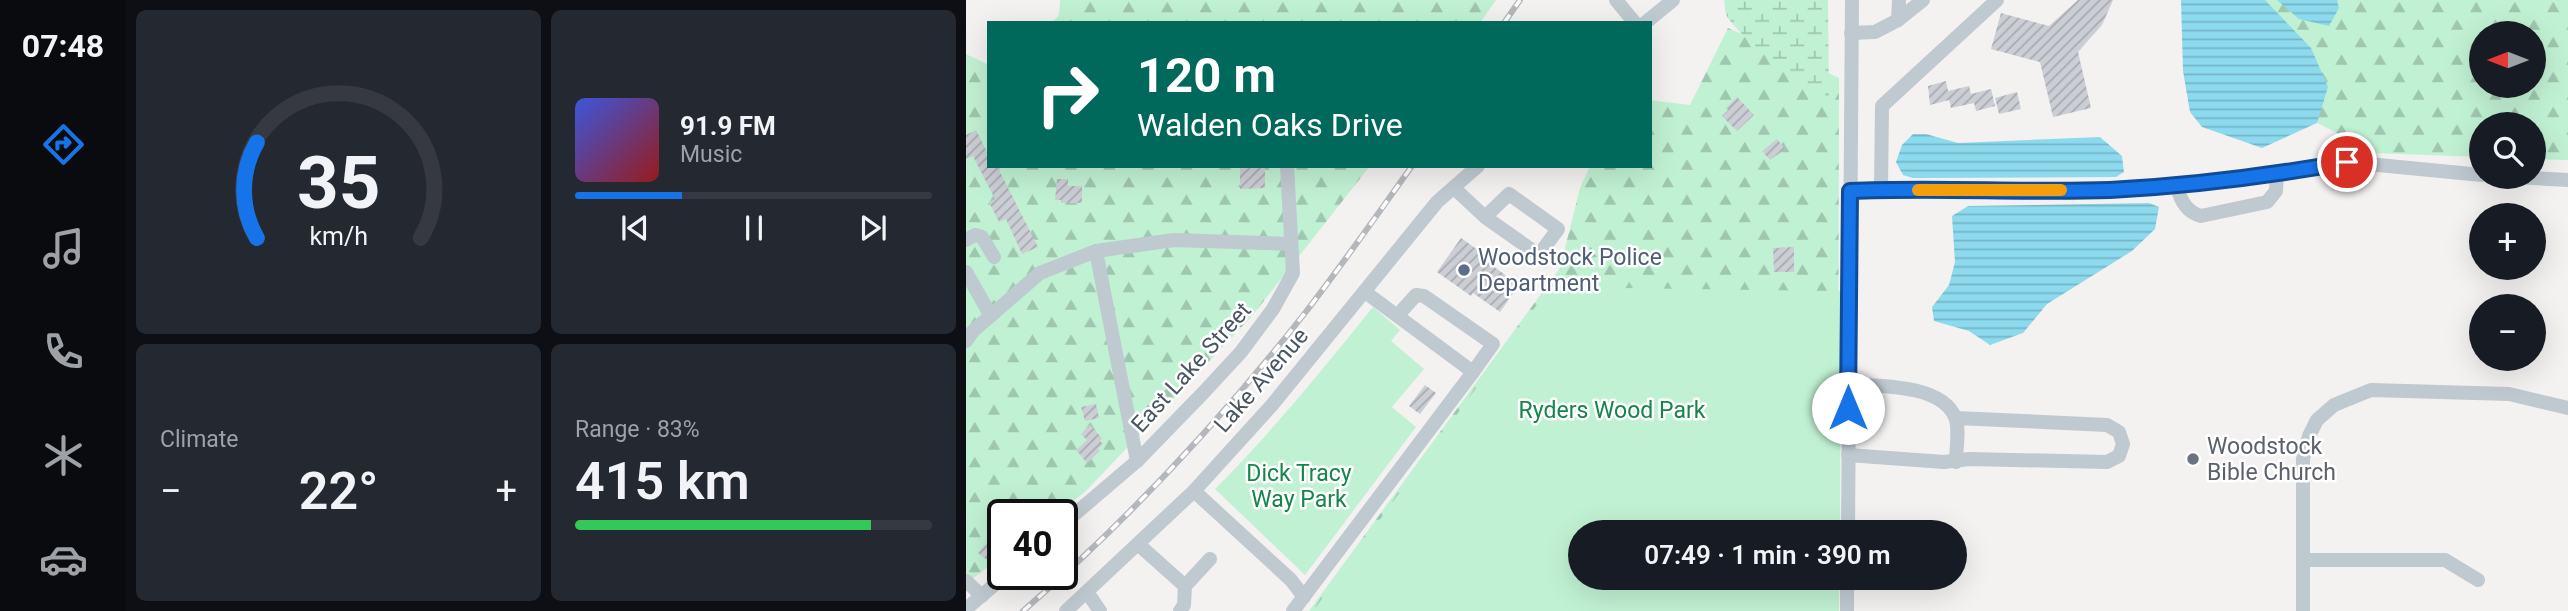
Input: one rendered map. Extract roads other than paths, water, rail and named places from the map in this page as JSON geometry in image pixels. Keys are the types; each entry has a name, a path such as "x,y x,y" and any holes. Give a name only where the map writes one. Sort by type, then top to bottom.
{"street":[{"path":"1616,0 1633,21"},
{"path":"1647,21 1672,0"},
{"path":"1848,520 1852,0"},
{"path":"1898,20 1899,0"},
{"path":"1851,33 1875,32 1898,20 1923,0"},
{"path":"1881,190 1882,106 1997,0"},
{"path":"1850,191 2107,190 2177,186 2347,162 2469,174"},
{"name":"East Lake Street","path":"1078,511 1137,461 1241,352 1273,309 1293,273 1287,168"},
{"name":"Lake Avenue","path":"1066,611 1194,491 1272,405 1437,202 1476,168"},
{"path":"2177,186 2181,202 2191,212 2201,216 2267,202 2276,191 2277,174"},
{"path":"2546,179 2568,180"},
{"path":"1454,188 1485,217 1539,255 1558,229 1508,194 1485,217"},
{"path":"966,240 975,235 982,237 994,257"},
{"path":"966,341 973,331 1040,273 1096,251 1174,240 1291,244"},
{"path":"1096,251 1137,461"},
{"path":"966,272 991,316"},
{"path":"1366,292 1473,372"},
{"path":"1293,611 1493,344 1424,296 1416,295 1398,315"},
{"path":"1848,384 1916,391 1934,396 1943,402 1956,418 1956,461"},
{"path":"2303,611 2303,459 2309,436 2317,420 2334,405 2371,390 2509,394 2568,408"},
{"path":"1848,455 1956,461 2107,462 2119,456 2123,444 2119,432 2107,425 2096,423 1956,418"},
{"path":"1194,491 1292,580 1304,597"},
{"path":"1139,545 1185,586"},
{"path":"1180,611 1184,605 1185,586 1210,559"},
{"path":"2303,560 2445,560 2478,580"},
{"path":"966,581 982,596"},
{"path":"966,609 989,590"},
{"path":"1847,590 1847,611"},
{"path":"1087,592 1100,611"}],"water":[{"path":"2181,0 2265,0 2311,48 2328,87 2317,123 2262,148 2202,127 2190,112 2183,71"},
{"path":"2277,0 2337,0 2339,8 2329,26 2299,19"},
{"path":"1913,134 1926,134 1958,143 2100,137 2122,156 2124,172 2116,177 1913,178 1903,175 1896,162 1902,145"},
{"path":"2149,203 2159,207 2155,229 2132,251 2047,304 2023,333 1990,345 1969,331 1934,321 1932,307 1949,285 1955,262 1952,216 1968,206"}],"railway":[{"path":"1505,21 1520,0"},
{"path":"1023,611 1099,542 1206,431 1319,295 1411,168"}],"place":[{"name":"Woodstock Police Department","path":"1464,270"},
{"name":"Woodstock Bible Church","path":"2193,459"}],"park label":[{"name":"Ryders Wood Park","path":"1612,410"},
{"name":"Dick Tracy Way Park","path":"1299,486"}]}
